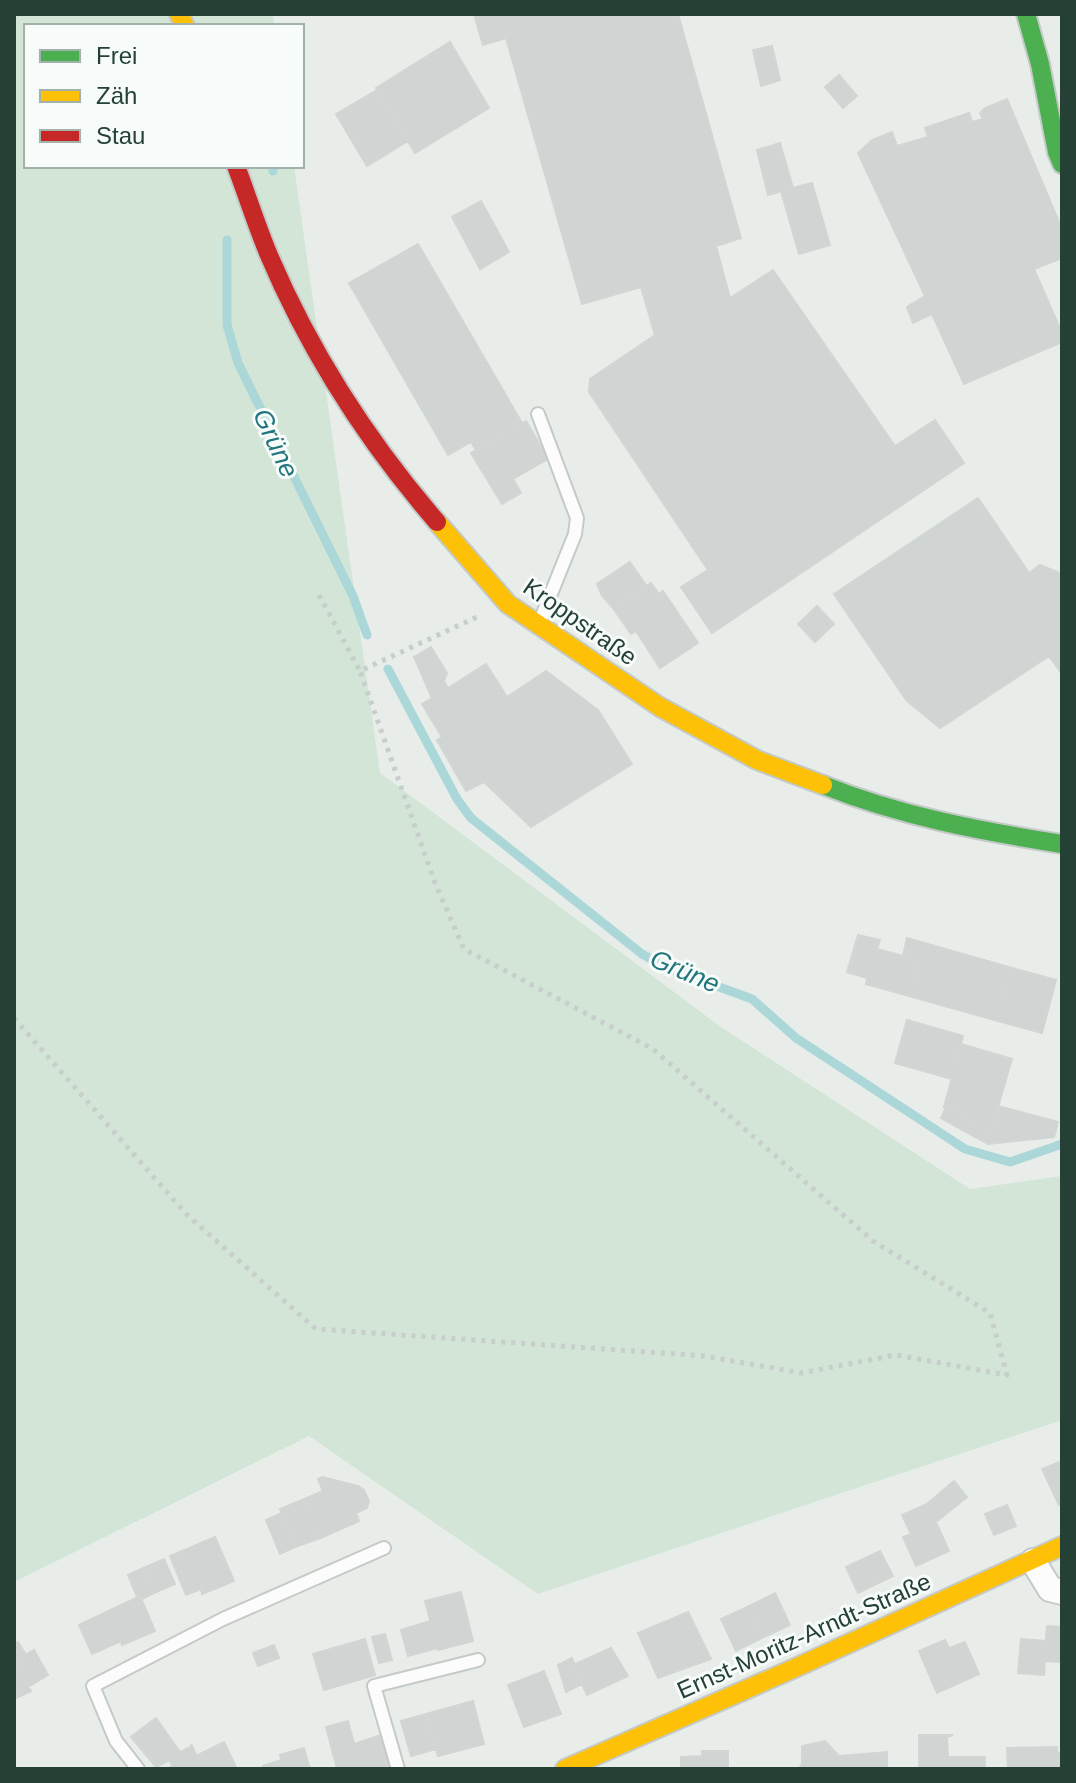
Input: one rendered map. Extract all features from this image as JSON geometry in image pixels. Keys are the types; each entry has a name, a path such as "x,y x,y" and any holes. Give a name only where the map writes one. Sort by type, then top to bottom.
{"street":[{"path":"1026,14 1062,164"},
{"name":"Kroppstraße","path":"237,168 268,253 309,336 360,424 419,501 508,604 660,707 757,760 875,804 965,828 1062,844"},
{"name":"Ernst-Moritz-Arndt-Straße","path":"565,1769 1062,1546"},
{"path":"1033,1561 1050,1589 1062,1592"}],"lane":[{"path":"538,414 577,518 575,534 539,624"},
{"path":"138,1769 116,1741 93,1686 223,1619 384,1548"},
{"path":"398,1769 374,1686 478,1660"}],"path":[{"path":"14,1018 186,1214 316,1329 705,1356 801,1373 896,1355 1007,1375 990,1313 873,1241 653,1049 464,949 435,883 360,671 319,595"},
{"path":"360,671 508,604"}],"green space":[{"path":"14,14 273,14 274,24 24,24 24,168 294,168 380,773 721,1027 970,1189 1062,1176 1062,1420 538,1594 309,1436 14,1582"}],"building":[{"path":"474,14 678,14 741,238 716,246 730,298 773,270 895,446 935,420 964,463 712,633 681,587 708,570 589,392 590,379 655,335 641,287 582,304 506,38 483,45"},
{"path":"450,42 489,108 415,153 376,88"},
{"path":"772,46 780,80 761,86 753,50"},
{"path":"839,75 857,96 843,108 825,87"},
{"path":"377,90 408,141 367,166 336,114"},
{"path":"1007,99 1062,229 1062,258 1034,269 1062,333 1062,342 964,384 932,314 913,323 907,307 925,296 858,153 872,140 892,132 897,146 928,137 925,128 969,113 972,122 983,119 980,113 985,108"},
{"path":"780,143 793,188 768,195 757,150"},
{"path":"812,183 830,245 799,254 781,191"},
{"path":"481,201 509,252 480,269 452,217"},
{"path":"418,244 522,423 476,450 471,442 448,455 349,283"},
{"path":"526,421 548,459 513,479 521,493 502,504 471,453"},
{"path":"978,498 1029,573 1040,565 1062,574 1062,674 1049,656 940,728 907,701 834,594"},
{"path":"630,562 646,585 613,608 602,596 597,584"},
{"path":"651,583 659,594 663,591 698,643 660,668 636,631 631,634 613,608"},
{"path":"817,606 834,624 815,642 798,624"},
{"path":"431,647 447,673 444,681 448,688 486,664 507,697 546,671 598,710 632,764 531,827 484,782 466,791 437,740 442,737 422,704 432,698 414,657"},
{"path":"858,935 880,940 877,949 919,960 909,996 866,984 867,978 847,972"},
{"path":"907,938 1012,968 998,1021 909,996 919,960 903,956"},
{"path":"1012,968 1056,980 1042,1033 998,1021"},
{"path":"907,1020 963,1036 952,1079 895,1063"},
{"path":"961,1044 1012,1059 991,1131 966,1124 969,1114 944,1107"},
{"path":"998,1106 1058,1122 1054,1137 988,1144 941,1118 946,1107 969,1114 966,1124 991,1131"},
{"path":"1062,1461 1062,1504 1059,1505 1042,1469"},
{"path":"322,1477 358,1486 364,1490 369,1501 367,1508 356,1513 359,1521 321,1538 304,1499 323,1491 318,1479"},
{"path":"954,1481 967,1497 936,1522 949,1551 916,1566 903,1537 911,1534 902,1515 927,1504"},
{"path":"304,1499 321,1538 295,1547 280,1509"},
{"path":"1007,1505 1016,1526 994,1535 985,1514"},
{"path":"281,1513 295,1547 280,1554 266,1520"},
{"path":"215,1537 234,1581 202,1594 201,1589 186,1595 170,1556"},
{"path":"880,1551 893,1576 858,1593 846,1567"},
{"path":"164,1559 175,1584 154,1593 143,1568"},
{"path":"143,1568 154,1593 142,1599 137,1597 128,1575"},
{"path":"461,1592 473,1641 438,1650 425,1601"},
{"path":"775,1593 790,1625 762,1638 749,1606"},
{"path":"140,1596 155,1631 92,1654 79,1625"},
{"path":"749,1606 762,1638 736,1651 721,1619"},
{"path":"688,1612 711,1659 658,1678 638,1633"},
{"path":"430,1621 437,1648 408,1656 401,1630"},
{"path":"1047,1626 1062,1627 1062,1662 1044,1661"},
{"path":"385,1634 392,1660 379,1663 372,1637"},
{"path":"365,1639 375,1675 324,1690 313,1654"},
{"path":"1021,1639 1046,1641 1044,1675 1018,1673"},
{"path":"945,1640 949,1648 965,1642 979,1674 937,1693 919,1651"},
{"path":"18,1642 26,1655 14,1662 14,1645"},
{"path":"274,1645 279,1658 258,1666 253,1653"},
{"path":"611,1648 628,1676 587,1695 573,1665"},
{"path":"34,1650 48,1675 28,1687 14,1662"},
{"path":"572,1658 582,1684 566,1692 558,1665"},
{"path":"14,1663 31,1691 14,1699"},
{"path":"544,1671 561,1714 524,1727 508,1685"},
{"path":"473,1701 484,1744 438,1756 426,1714"},
{"path":"426,1714 436,1749 411,1756 401,1721"},
{"path":"156,1718 180,1752 191,1747 191,1744 203,1769 168,1769 172,1766 170,1760 156,1767 131,1737"},
{"path":"348,1721 354,1744 381,1735 391,1769 337,1769 326,1727"},
{"path":"919,1735 953,1735 947,1737 948,1757 972,1757 972,1769 919,1769"},
{"path":"825,1741 839,1756 887,1752 887,1769 798,1769 802,1764 802,1746"},
{"path":"224,1742 237,1769 203,1769 196,1756"},
{"path":"1057,1747 1058,1769 1008,1769 1007,1748"},
{"path":"304,1748 310,1769 263,1769 263,1766 281,1760 280,1755"},
{"path":"702,1751 728,1751 728,1769 681,1769 681,1757 702,1756"},
{"path":"1057,1753 1062,1753 1062,1769 1058,1769"},
{"path":"972,1757 985,1757 985,1769 972,1769"}],"waterway":[{"name":"Grüne","path":"227,240 227,325 238,363 353,596 367,635"},
{"name":"Grüne","path":"388,669 457,799 471,818 642,954 665,967 752,999 796,1038 965,1149 1010,1162 1062,1144"}],"traffic: fast":[{"path":"1026,14 1062,164"},
{"path":"823,785 941,821 1062,844"}],"traffic: slow":[{"path":"179,14 184,24"},
{"path":"437,522 508,604 660,707 757,760 823,785"},
{"path":"565,1769 1062,1546"}],"traffic: jam":[{"path":"237,168 268,253 321,360 387,460 437,522"}]}
